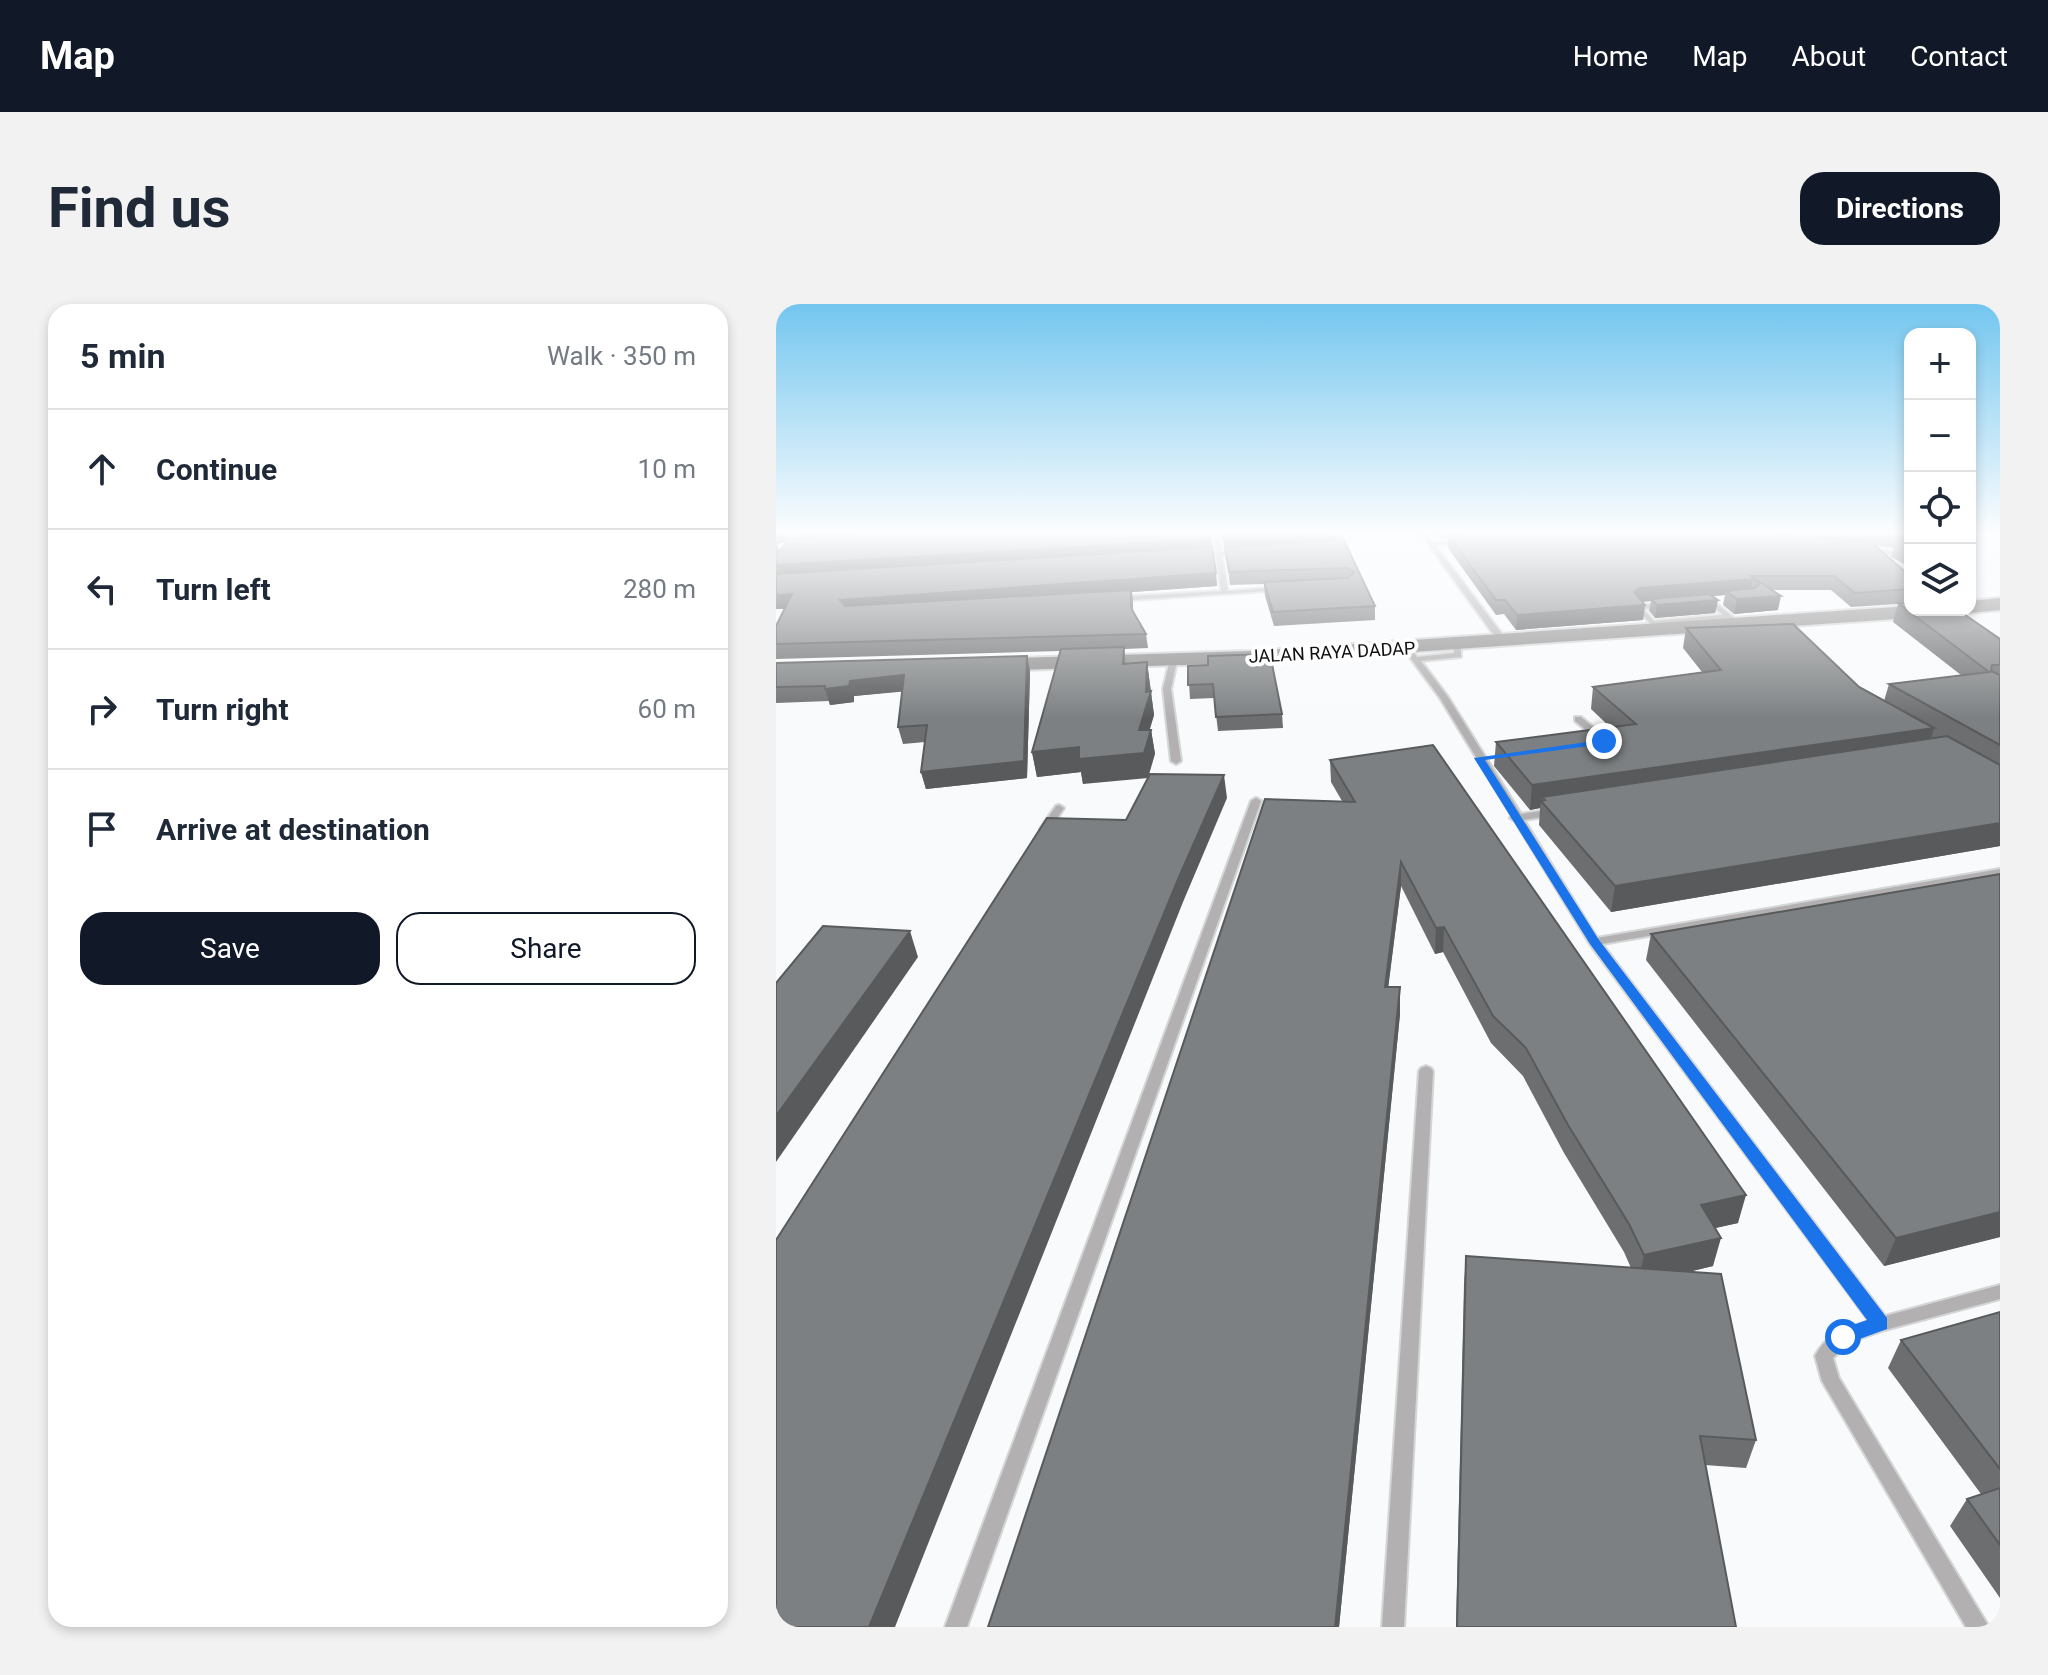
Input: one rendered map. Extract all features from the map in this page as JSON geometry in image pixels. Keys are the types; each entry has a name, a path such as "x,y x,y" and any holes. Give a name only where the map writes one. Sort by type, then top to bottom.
{"main road":[{"path":"1976,606 2000,604"},
{"name":"JALAN RAYA DADAP","path":"960,665 1411,654 1501,638 1904,612"}],"lane":[{"path":"1100,600 1176,596"},
{"path":"1470,596 1501,638"},
{"path":"1696,602 1724,600"},
{"path":"1710,601 1733,621"},
{"path":"1655,626 1638,607 1668,604"},
{"path":"1411,654 1444,697 1515,818 1594,942 1881,1324"},
{"path":"1173,661 1167,689 1176,761"},
{"path":"1578,719 1604,741 1588,746"},
{"path":"1479,758 1501,756"},
{"path":"956,1627 1256,801"},
{"path":"1033,849 1059,808"},
{"path":"1515,818 1562,811"},
{"path":"1594,942 2000,872"},
{"path":"1393,1627 1426,1071"},
{"path":"1978,1627 1831,1381 1824,1356 1843,1337 2000,1292"}],"building":[{"path":"791,596 899,596 840,600 845,606 1028,596 1131,596 1131,608 1146,634 776,644 776,626"},
{"path":"1268,596 1370,596 1375,606 1273,612"},
{"path":"1493,596 1637,596 1645,605 1517,615 1505,600 1496,600"},
{"path":"1712,596 1718,600 1657,605 1651,599"},
{"path":"1733,596 1781,596 1737,599"},
{"path":"1915,616 1967,616 2000,639 2000,665 1992,665 1991,671 2000,675 2000,745 1889,684 1989,672"},
{"path":"1793,624 1859,687 1934,728 1532,785 1496,742 1636,724 1593,687 1721,670 1686,628"},
{"path":"1124,647 1123,664 1147,662 1146,692 1151,691 1139,730 1151,730 1144,753 1079,759 1079,747 1032,752 1061,649"},
{"path":"1270,654 1282,714 1216,717 1213,684 1188,685 1188,666 1208,665 1208,656"},
{"path":"1027,656 1024,761 921,772 927,725 898,727 904,675 850,681 849,686 825,689 825,686 776,687 776,663"},
{"path":"1947,736 2000,765 2000,823 1615,886 1541,801 1545,800 1542,797"},
{"path":"1433,745 1746,1195 1701,1205 1721,1238 1644,1255 1526,1048 1493,1016 1444,927 1436,928 1401,862 1385,987 1400,987 1335,1627 988,1627 1265,799 1355,802 1330,760"},
{"path":"1150,774 1224,775 869,1627 776,1627 776,1240 1047,818 1126,820"},
{"path":"2000,874 2000,1212 1896,1238 1651,934"},
{"path":"823,926 910,931 776,1116 776,983"},
{"path":"1466,1256 1721,1274 1756,1440 1700,1436 1736,1627 1457,1627"},
{"path":"2000,1312 2000,1469 1901,1340"},
{"path":"2000,1488 2000,1545 1967,1499"}],"route":[{"path":"1604,741 1603,744 1479,758 1594,942 1881,1324 1843,1337"}]}
